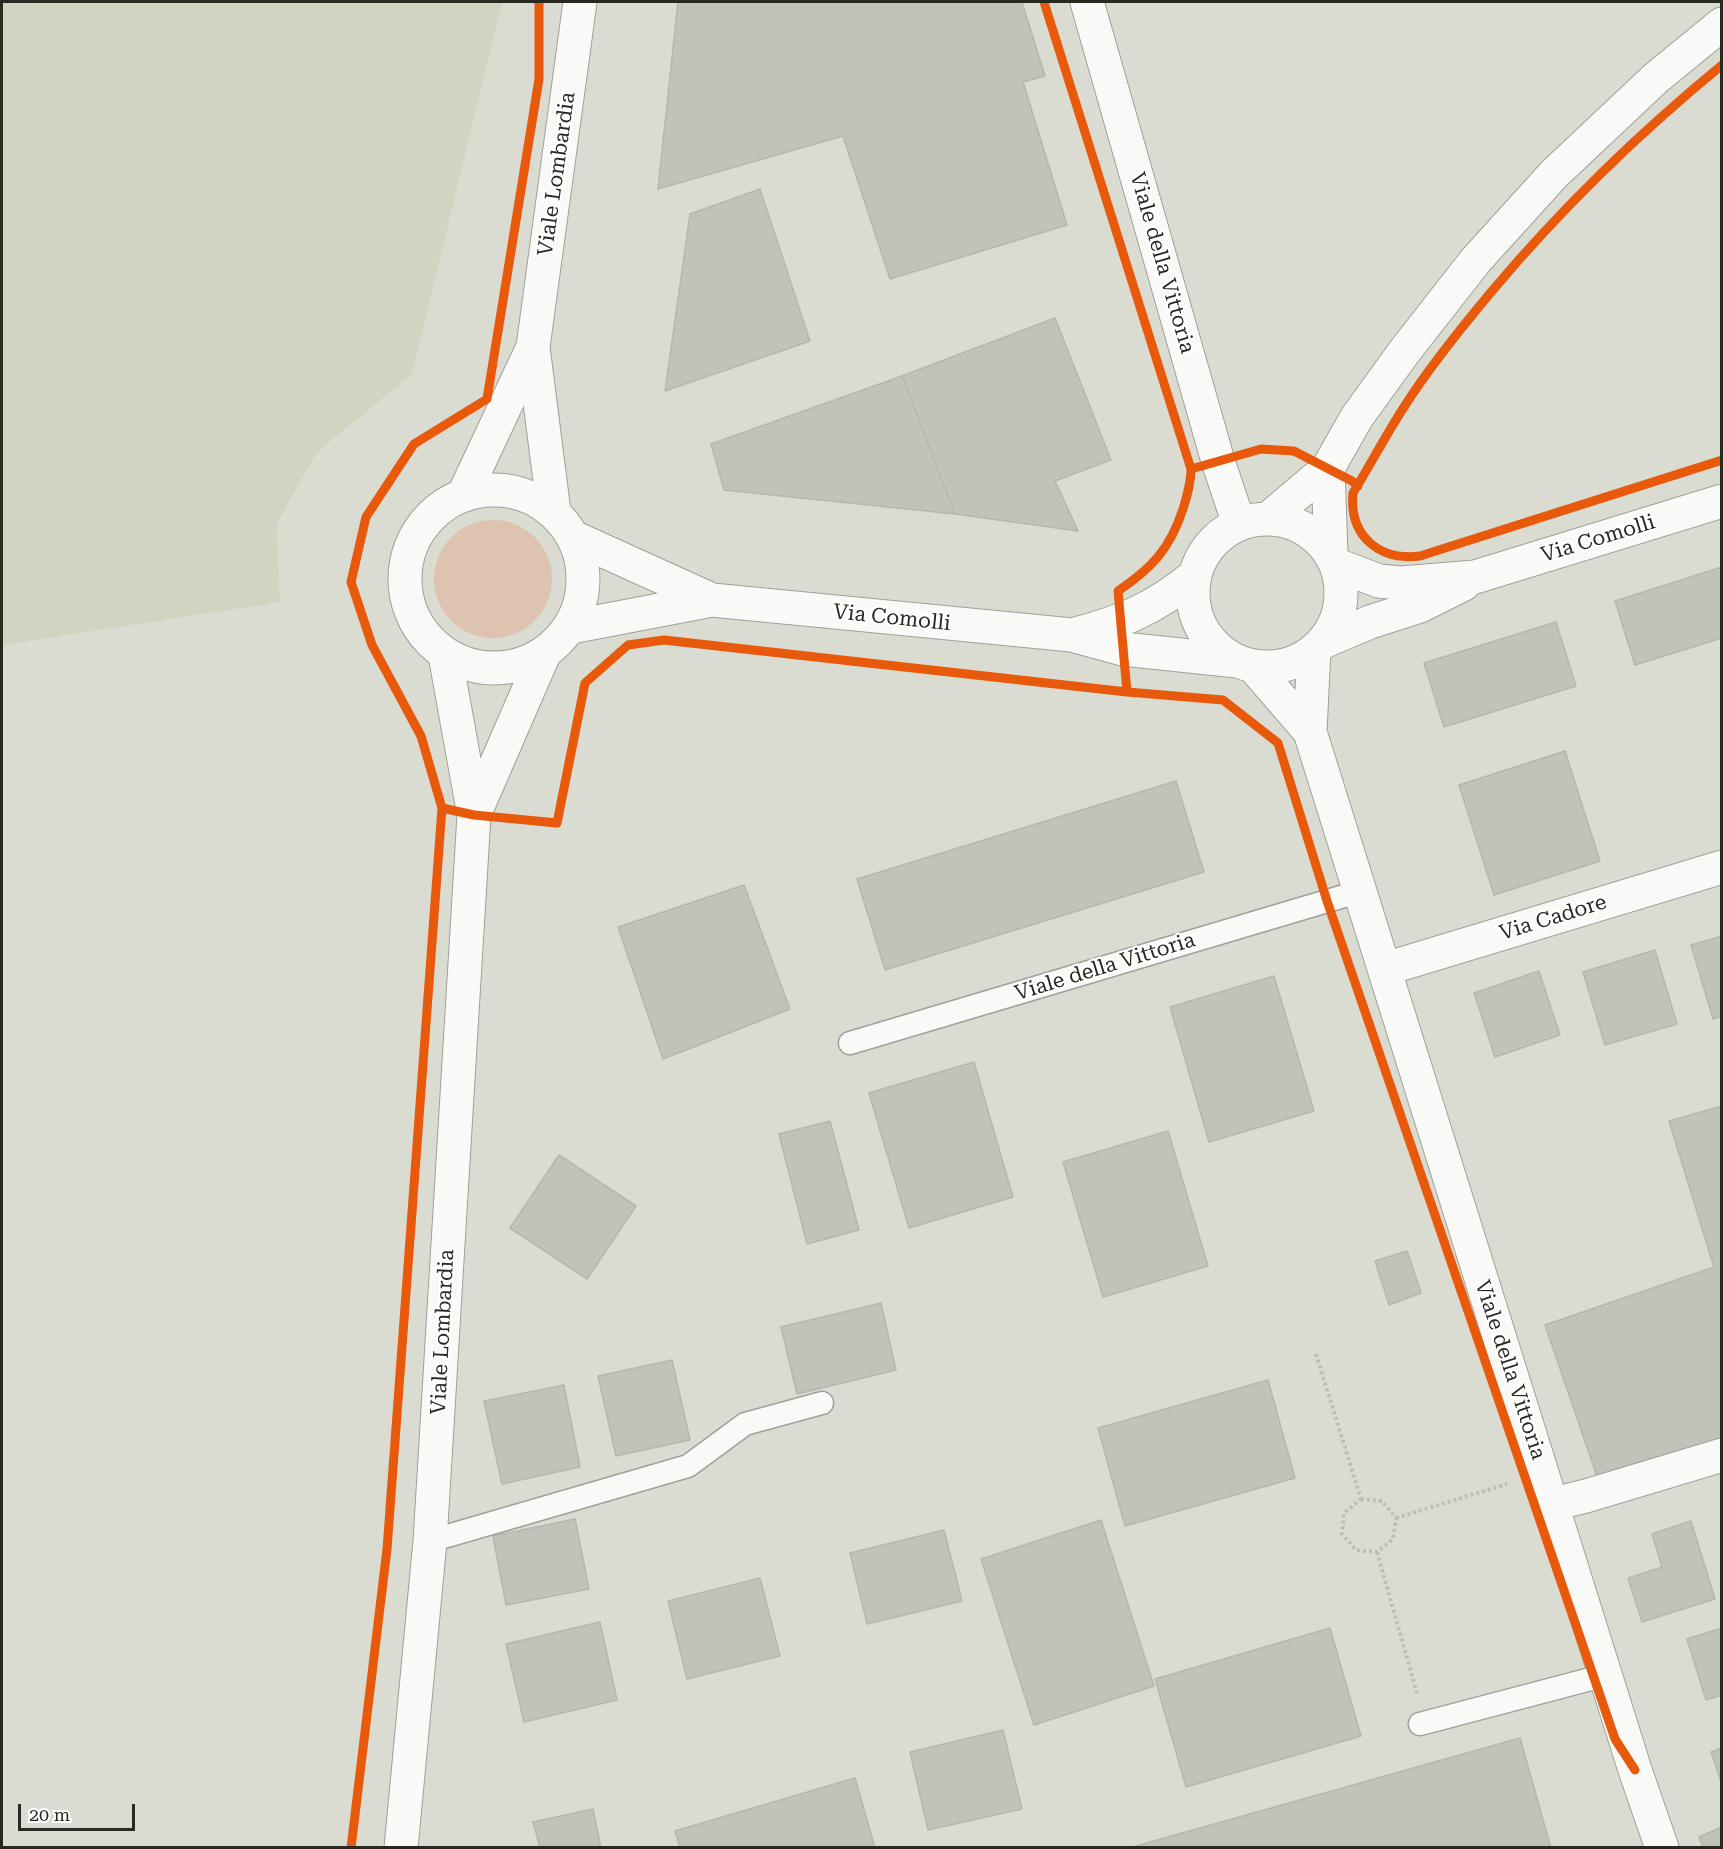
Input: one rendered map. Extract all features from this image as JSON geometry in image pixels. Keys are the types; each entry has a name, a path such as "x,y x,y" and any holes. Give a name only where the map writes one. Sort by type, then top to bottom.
{"street":[{"name":"Viale Lombardia","path":"464,494 533,347 580,2"},
{"name":"Viale della Vittoria","path":"1087,2 1218,461 1254,521"},
{"path":"1254,521 1328,468 1357,417 1404,352 1491,242 1554,174 1656,78 1722,24"},
{"name":"Viale Lombardia","path":"533,347 564,524"},
{"path":"1318,646 1334,626 1340,607 1341,584 1334,560 1328,468"},
{"path":"496,489 527,495 564,524 583,566 583,597 571,627 544,654 520,666 495,670 469,666 446,655 421,633 407,603 404,570 414,537 435,511 464,494 496,489"},
{"name":"Via Comolli","path":"571,627 712,600 1072,635 1132,651 1273,667 1305,657 1318,646 1352,629 1437,598 1475,577 1722,501"},
{"name":"Via Comolli","path":"1245,663 1217,649 1199,624 1192,598 1194,576 1210,544 1220,535 1254,521 1286,520 1303,527 1319,539 1334,560 1379,581 1401,583 1475,577"},
{"name":"Via Comolli","path":"564,524 712,600"},
{"name":"Via Comolli","path":"1072,635 1120,622 1141,612 1175,592 1194,576"},
{"name":"Viale della Vittoria","path":"1318,646 1311,732 1635,1770 1662,1848"},
{"name":"Viale Lombardia","path":"474,815 544,654"},
{"name":"Viale Lombardia","path":"401,1848 430,1541 474,815 446,655"},
{"name":"Viale della Vittoria","path":"1245,663 1311,732"},
{"name":"Via Cadore","path":"1384,969 1722,867"},
{"path":"1553,1504 1722,1455"}],"lane":[{"name":"Viale della Vittoria","path":"850,1043 1361,891"},
{"path":"430,1541 688,1467 745,1424 822,1403"},
{"path":"1420,1724 1606,1675"}],"path":[{"path":"1316,1353 1361,1499"},
{"path":"1396,1518 1514,1481"},
{"path":"1361,1499 1382,1502 1396,1518 1393,1539 1377,1552 1356,1551 1342,1534 1344,1512 1361,1499"},
{"path":"1377,1552 1419,1699"}],"shaded area":[{"path":"2,2 502,2 412,374 317,452 276,525 280,602 2,645"},
{"path":"493,520 516,524 535,537 548,556 552,579 548,602 535,621 516,634 493,638 470,634 451,621 438,602 434,579 438,556 451,537 470,524"}],"building":[{"path":"678,2 1022,2 1045,76 1023,82 1067,225 890,279 843,136 658,189"},
{"path":"760,189 810,341 665,391 690,214"},
{"path":"1055,318 1111,460 1055,481 1078,531 955,514 902,376"},
{"path":"902,376 955,514 724,490 711,444"},
{"path":"1722,567 1722,638 1635,665 1615,601"},
{"path":"1556,622 1576,686 1444,727 1424,663"},
{"path":"1565,751 1600,861 1494,895 1459,785"},
{"path":"1176,781 1204,872 885,970 857,879"},
{"path":"744,885 790,1009 663,1059 618,927"},
{"path":"1722,936 1722,1016 1713,1019 1691,945"},
{"path":"1655,950 1677,1024 1605,1045 1583,972"},
{"path":"1539,971 1560,1035 1495,1057 1474,993"},
{"path":"1274,976 1314,1111 1209,1142 1170,1007"},
{"path":"974,1062 1013,1197 909,1228 869,1093"},
{"path":"1722,1106 1722,1450 1600,1485 1545,1325 1714,1267 1669,1121"},
{"path":"830,1121 859,1230 807,1244 779,1134"},
{"path":"1168,1131 1208,1266 1103,1297 1063,1162"},
{"path":"559,1155 636,1206 587,1279 510,1228"},
{"path":"1407,1251 1421,1293 1389,1305 1375,1261"},
{"path":"881,1303 896,1370 797,1394 781,1327"},
{"path":"672,1360 690,1440 616,1456 598,1376"},
{"path":"1268,1380 1295,1478 1125,1526 1098,1428"},
{"path":"564,1385 580,1467 502,1484 484,1401"},
{"path":"575,1519 589,1589 506,1605 493,1536"},
{"path":"1101,1520 1154,1686 1034,1725 981,1559"},
{"path":"1691,1521 1715,1599 1642,1622 1628,1578 1662,1567 1652,1534"},
{"path":"944,1530 962,1601 867,1624 850,1553"},
{"path":"760,1578 780,1656 687,1679 668,1601"},
{"path":"600,1622 617,1700 524,1722 506,1644"},
{"path":"1330,1628 1361,1736 1186,1787 1155,1679"},
{"path":"1722,1628 1722,1695 1706,1700 1687,1639"},
{"path":"1003,1730 1022,1809 928,1830 910,1752"},
{"path":"1520,1738 1551,1848 1129,1848"},
{"path":"1722,1748 1722,1784 1711,1752"},
{"path":"855,1778 875,1848 680,1848 675,1831"},
{"path":"593,1809 601,1848 540,1848 533,1822"},
{"path":"1722,1827 1722,1848 1703,1848 1699,1837"}],"cycle path":[{"path":"351,1848 387,1549 442,808 421,736 372,645 351,582 366,517 414,444 487,399 539,79 539,2"},
{"path":"1044,2 1191,469 1190,484 1183,509 1166,546 1141,574 1118,591 1127,692"},
{"path":"1722,65 1601,173 1545,231 1480,305 1435,362 1397,418 1353,493 1353,508 1356,522 1362,533 1380,550 1405,556 1420,556 1722,460"},
{"path":"1191,469 1261,449 1294,451 1358,486"},
{"path":"442,808 474,815 557,823 585,683 628,645 664,640 1127,692 1223,700 1278,743 1327,901 1615,1739 1635,1770"}]}
